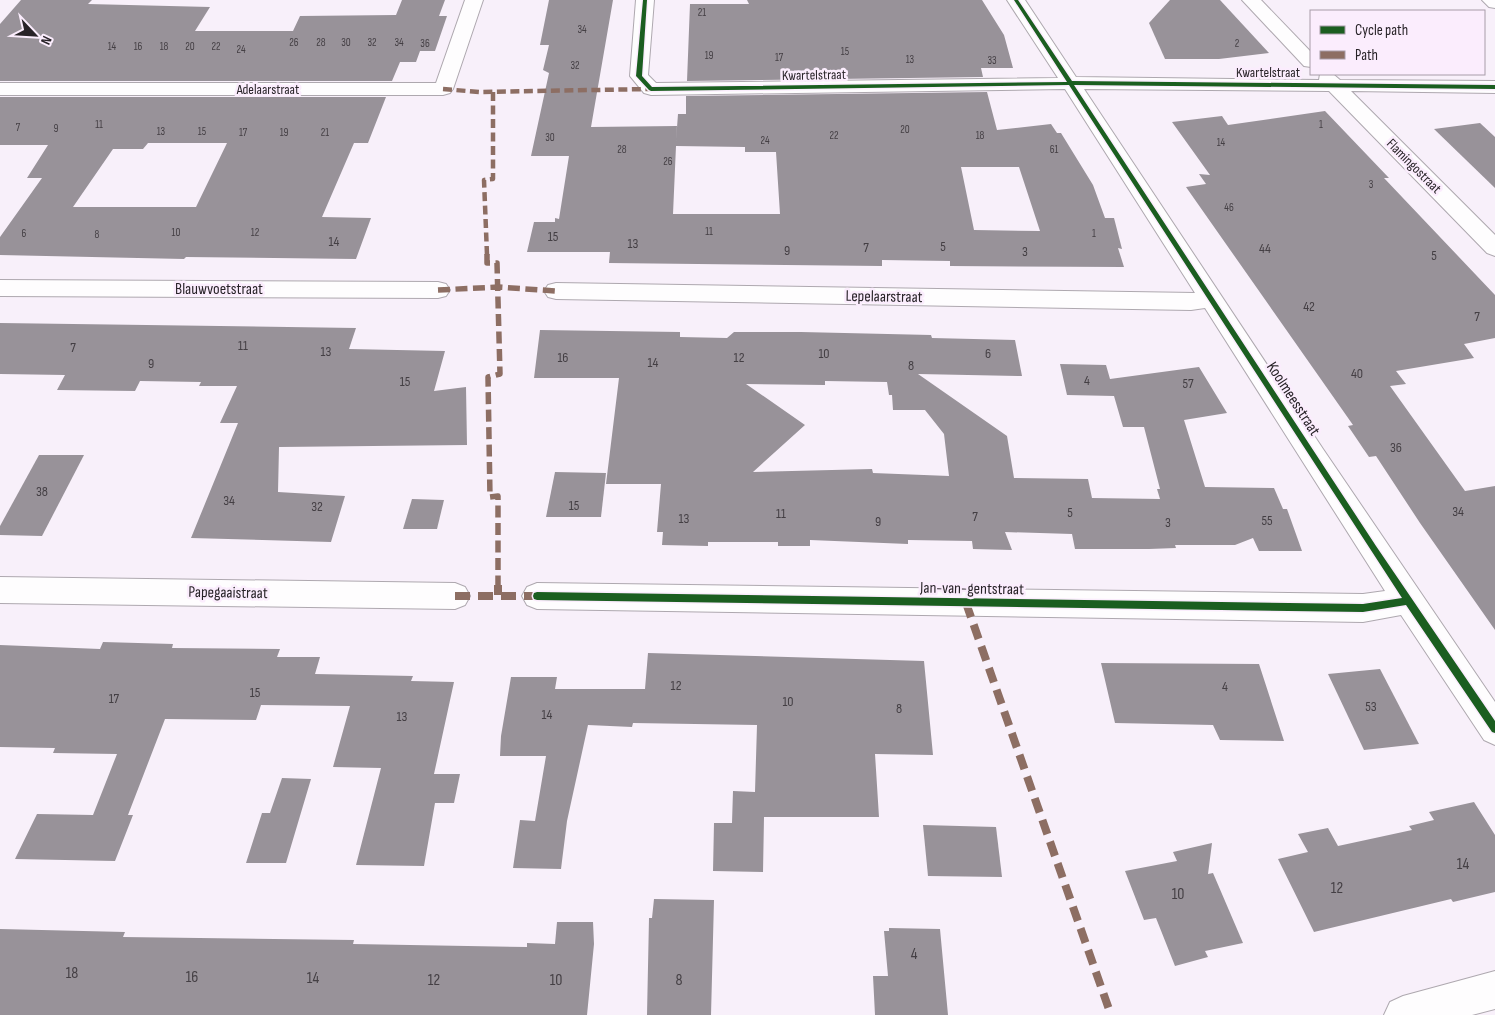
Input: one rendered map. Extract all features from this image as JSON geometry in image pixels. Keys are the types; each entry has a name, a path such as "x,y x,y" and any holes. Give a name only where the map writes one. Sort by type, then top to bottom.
{"street":[{"name":"Kwartelstraat","path":"645,0 639,76 651,89 1328,79 1495,87"},
{"path":"1016,0 1071,83"},
{"path":"1252,0 1310,61"},
{"path":"1491,0 1495,3"},
{"name":"Adelaarstraat","path":"0,89 443,89 474,1"},
{"name":"Flamingostraat","path":"1328,79 1495,248"},
{"name":"Koolmeesstraat","path":"1071,83 1407,602 1495,729"},
{"name":"Blauwvoetstraat","path":"0,288 438,290"},
{"name":"Lepelaarstraat","path":"556,291 1191,302 1212,299"},
{"name":"Papegaaistraat","path":"0,590 455,596"},
{"name":"Jan-van-gentstraat","path":"537,596 1363,608 1407,602"},
{"path":"1403,1015 1495,990"}],"building":[{"path":"21,0 92,0 88,4 210,7 195,31 293,31 300,16 396,15 402,0 445,0 439,16 447,16 435,51 420,51 416,62 400,62 392,81 0,81 0,24"},
{"path":"549,0 613,0 591,127 677,126 676,141 678,114 686,114 686,96 987,92 997,130 1051,124 1057,133 1061,133 1093,185 1105,218 1114,218 1122,249 1118,248 1124,267 950,266 950,261 882,260 882,266 609,263 610,252 527,252 534,222 555,222 555,218 559,219 569,156 531,156 549,73 543,70 549,45 540,45","holes":["676,146 745,147 745,152 776,152 780,214 673,214","961,167 1019,167 1040,231 974,230"]},
{"path":"747,0 982,0 1004,35 1013,68 981,68 983,77 687,81 690,4 749,4"},
{"path":"1170,0 1220,0 1269,53 1219,59 1165,59 1149,23"},
{"path":"0,97 386,97 368,143 354,143 322,217 371,218 356,259 186,257 184,259 0,255 0,237 42,178 27,178 48,145 0,145","holes":["148,143 227,143 196,207 73,207 113,149 143,149"]},
{"path":"1325,111 1389,178 1384,178 1495,295 1495,338 1464,344 1474,358 1396,371 1406,384 1390,386 1465,491 1495,486 1495,630 1420,523 1376,456 1369,457 1348,426 1353,425 1186,187 1206,184 1199,174 1210,175 1172,122 1222,116 1228,125"},
{"path":"1480,123 1495,137 1495,188 1434,129"},
{"path":"0,323 356,328 349,349 445,351 434,391 466,387 467,445 279,447 278,492 345,496 331,542 191,538 238,423 220,423 237,386 199,386 201,382 140,381 135,391 57,390 65,375 0,374"},
{"path":"540,330 680,332 680,337 727,338 734,332 801,332 931,335 932,338 1015,340 1022,376 918,374 1007,436 1014,478 1088,479 1092,498 1160,499 1157,489 1160,489 1144,427 1123,427 1114,396 1067,395 1060,364 1106,365 1110,379 1199,367 1227,413 1184,420 1205,487 1274,488 1283,509 1287,509 1302,551 1259,551 1253,538 1235,545 1175,545 1176,548 1149,549 1075,549 1072,534 1005,532 1012,550 973,549 972,541 908,540 908,544 810,540 810,546 778,546 778,542 708,542 708,546 662,545 663,532 657,532 661,484 606,484 619,378 534,378","holes":["825,381 887,382 889,395 892,395 893,410 925,410 944,434 949,476 873,473 872,469 753,472 805,425 746,384 825,385"]},
{"path":"39,455 84,455 42,536 0,535 0,526"},
{"path":"555,472 606,473 601,517 546,517"},
{"path":"412,499 444,500 437,529 403,529"},
{"path":"103,642 173,644 172,648 280,649 277,657 320,657 315,674 413,676 411,681 454,682 434,774 460,774 454,803 435,803 424,866 356,865 381,768 333,767 350,706 261,705 256,720 165,719 128,815 133,815 115,861 15,859 37,814 93,815 117,754 53,753 55,748 0,747 0,645 100,649"},
{"path":"648,653 924,661 933,755 875,754 879,817 764,817 763,872 713,871 714,823 732,823 733,791 755,792 757,725 633,723 632,727 588,725 567,821 561,869 513,868 520,820 535,821 546,756 500,756 501,736 511,677 557,677 555,689 645,689"},
{"path":"1101,663 1259,664 1284,741 1220,740 1213,725 1115,723"},
{"path":"1380,669 1419,744 1364,750 1328,674"},
{"path":"282,778 311,779 286,863 246,863 262,813 270,813"},
{"path":"1474,802 1495,835 1495,892 1453,902 1451,899 1314,932 1278,859 1308,852 1298,834 1328,828 1338,846 1412,830 1409,826 1434,820 1429,812"},
{"path":"923,825 996,827 1002,877 928,876"},
{"path":"1212,843 1208,874 1213,873 1243,943 1205,951 1208,957 1175,966 1156,918 1144,920 1125,871 1177,861 1173,852"},
{"path":"654,899 714,900 711,1015 647,1015 649,918 652,918"},
{"path":"557,922 593,922 594,944 587,1015 0,1015 0,929 125,932 123,937 354,940 353,944 527,947 527,943 555,944"},
{"path":"889,928 940,929 948,1015 875,1015 873,976 888,976 884,931 889,931"}],"marked path":[{"path":"443,89 479,92 651,89"},
{"path":"493,91 493,179 484,180 487,263 497,263 500,374 488,377 490,497 498,496 498,595"},
{"path":"438,290 498,287 556,291"},
{"path":"455,596 537,596"},
{"path":"966,603 1111,1015"}],"cycle path":[{"path":"645,0 639,76 651,89 1071,83 1495,87"},
{"path":"1016,0 1313,457 1495,729"},
{"path":"537,596 1363,608 1407,601"}]}
